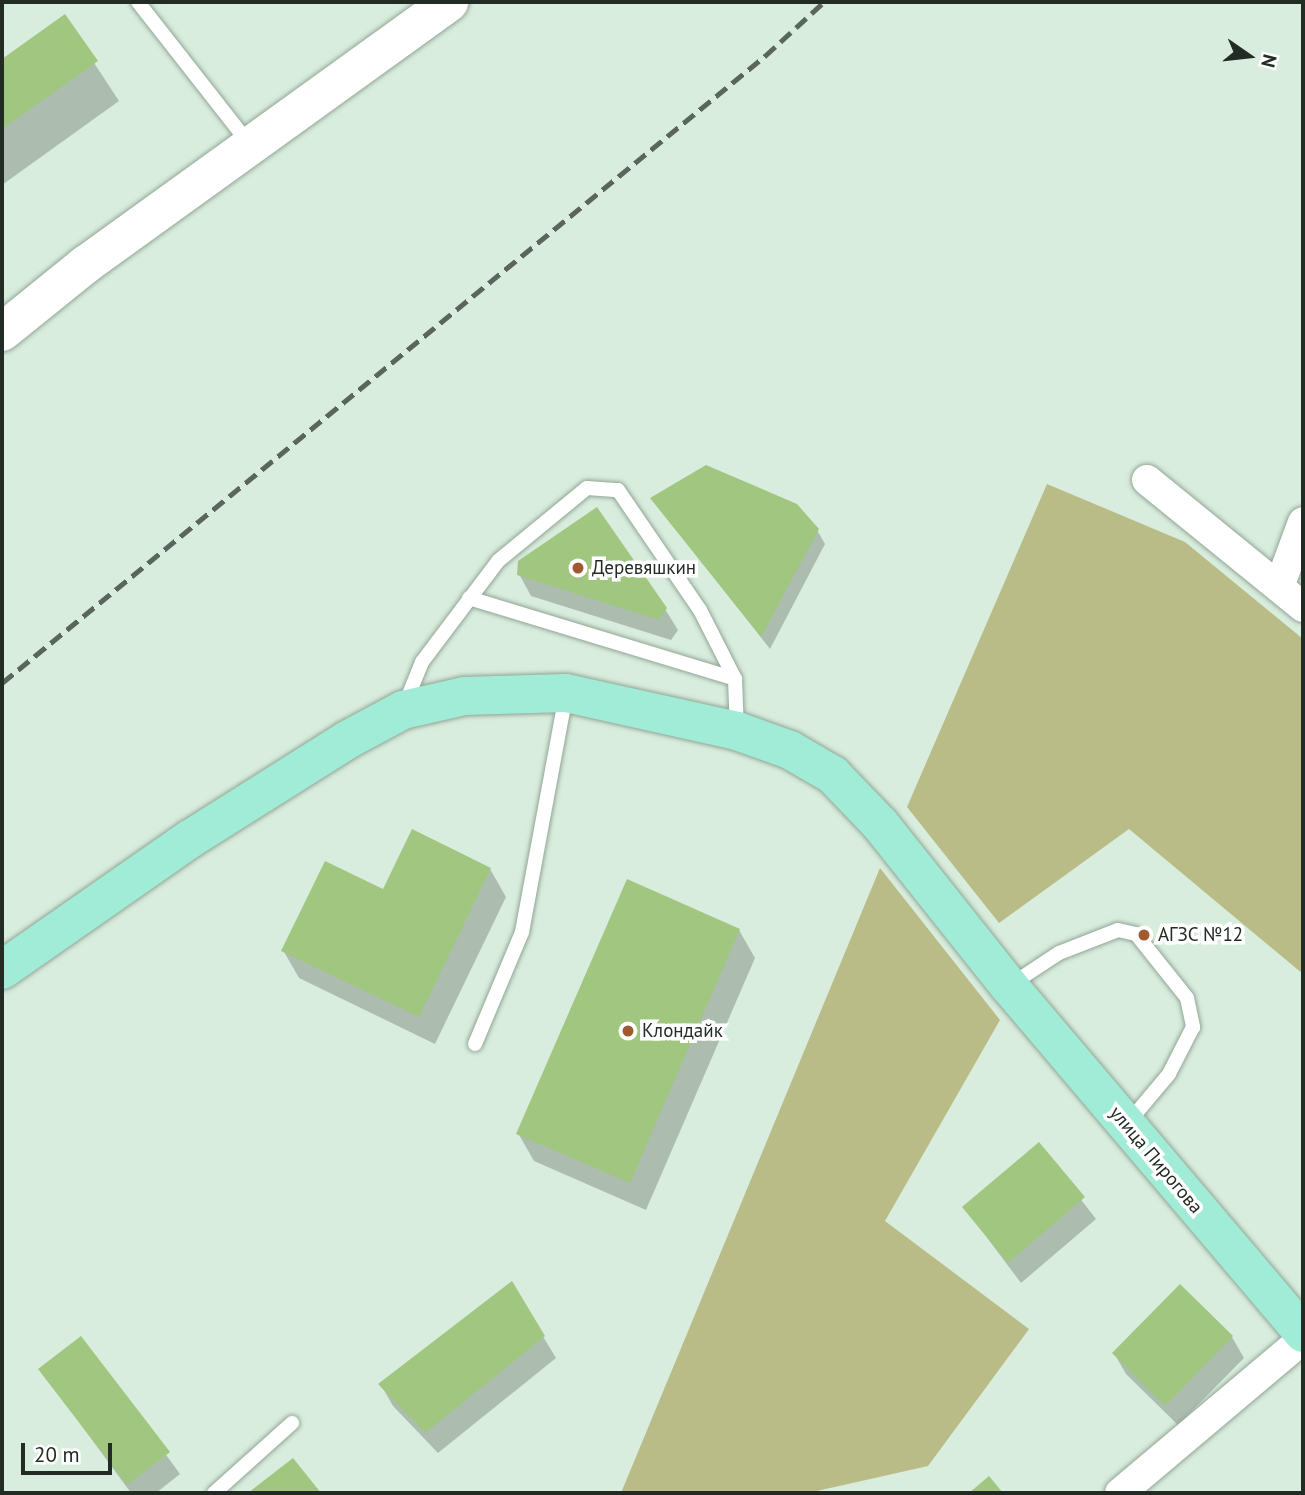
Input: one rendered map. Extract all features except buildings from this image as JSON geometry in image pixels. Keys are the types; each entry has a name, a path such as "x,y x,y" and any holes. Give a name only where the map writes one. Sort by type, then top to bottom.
{"main road":[{"name":"улица Пирогова","path":"2,970 190,839 347,740 403,710 464,696 566,693 737,731 790,750 833,775 880,824 1009,986 1303,1333"}],"street":[{"path":"2,332 85,265 449,2"},
{"path":"1147,480 1303,607"},
{"path":"1279,587 1303,522"},
{"path":"1120,1493 1303,1339"}],"lane":[{"path":"138,2 251,146"},
{"path":"403,710 422,662 498,561 587,488 618,490 699,610 736,679 737,731"},
{"path":"469,598 736,679"},
{"path":"475,1044 522,932 566,693"},
{"path":"1009,986 1059,953 1118,930 1136,934 1187,998 1193,1027 1169,1074 1126,1125"},
{"path":"214,1493 292,1423"}],"green space":[{"path":"1047,484 1185,542 1303,639 1303,974 1129,829 999,923 907,807"},
{"path":"880,868 1000,1020 885,1221 1029,1329 928,1466 808,1493 621,1493"}],"railway":[{"path":"2,683 765,56 824,2"}],"place":[{"name":"Деревяшкин","path":"578,568"},
{"name":"АГЗС №12","path":"1144,935"},
{"name":"Клондайк","path":"628,1031"}]}
